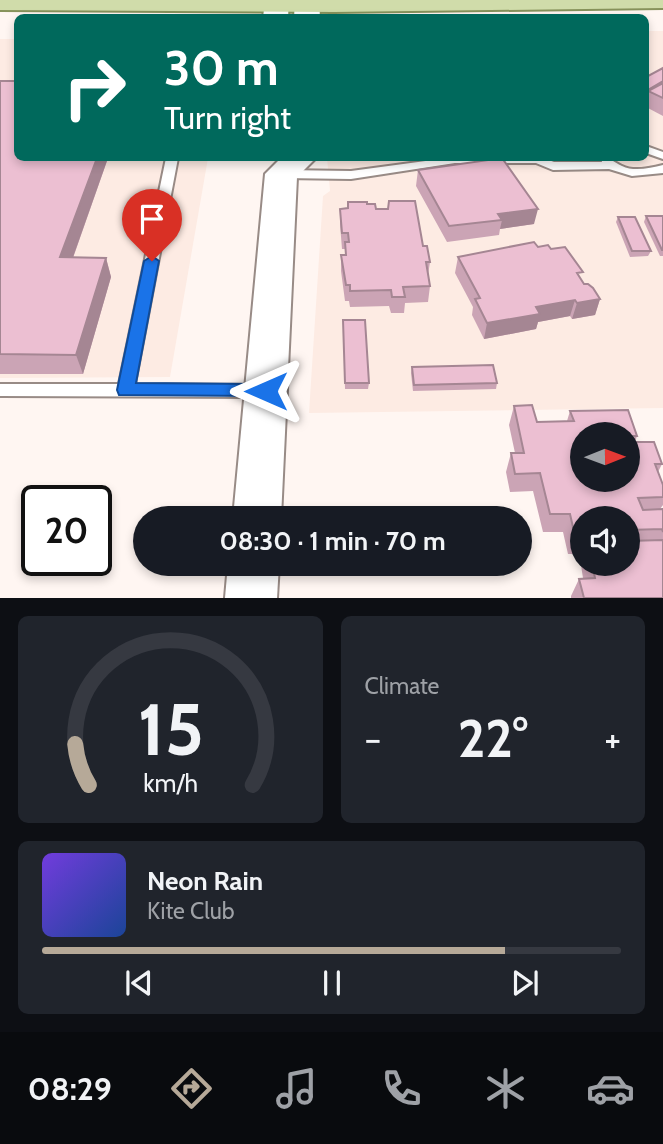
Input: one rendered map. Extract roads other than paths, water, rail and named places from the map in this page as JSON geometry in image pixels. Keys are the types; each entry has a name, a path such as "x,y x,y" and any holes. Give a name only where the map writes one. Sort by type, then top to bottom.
{"main road":[{"path":"0,3 307,7 663,1"},
{"path":"258,506 282,163"},
{"path":"251,598 253,576"}],"lane":[{"path":"126,390 171,161"},
{"path":"282,163 351,176 448,161"},
{"path":"544,161 553,166 608,161 630,171 663,169"},
{"path":"0,390 266,391"}]}
